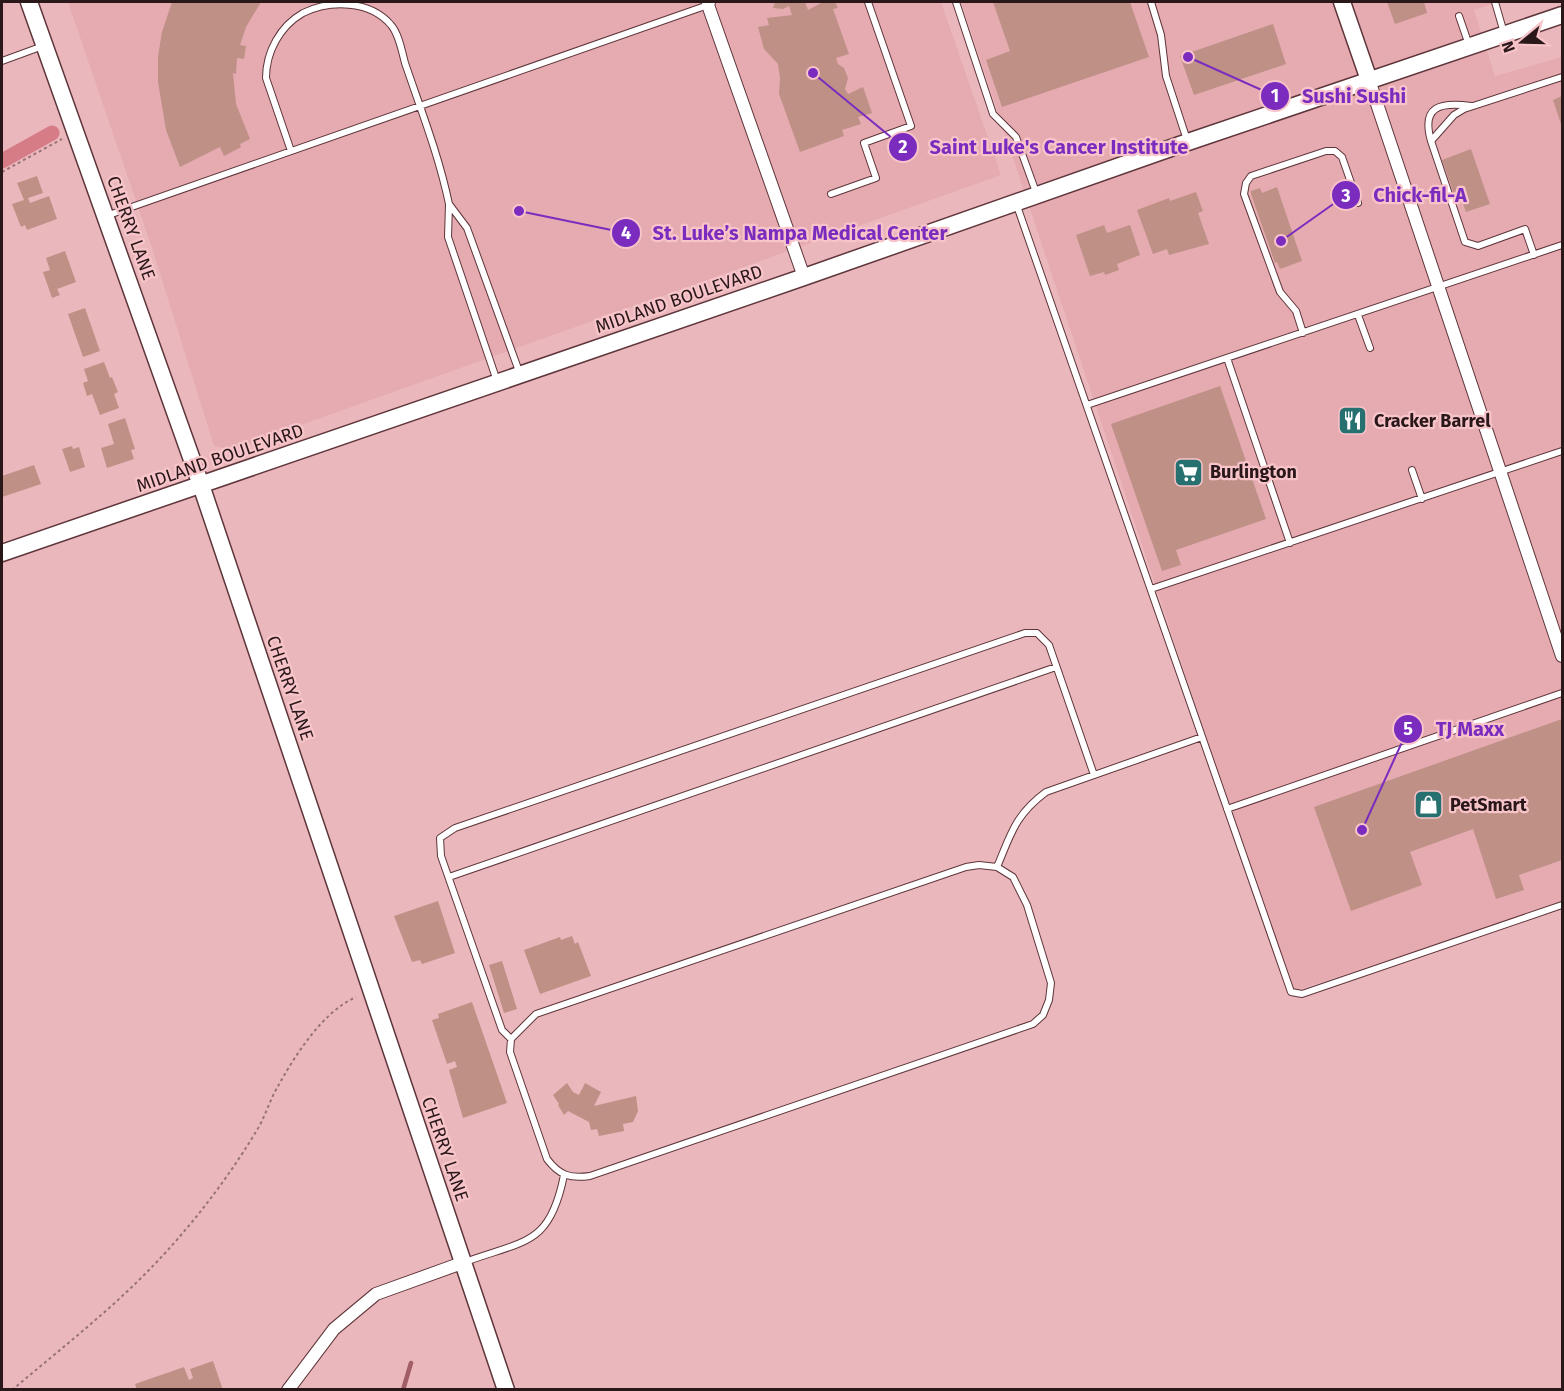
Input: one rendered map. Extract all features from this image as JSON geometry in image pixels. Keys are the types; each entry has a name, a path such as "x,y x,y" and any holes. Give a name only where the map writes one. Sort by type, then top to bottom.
{"main road":[{"name":"CHERRY LANE","path":"29,2 201,485 506,1389"},
{"path":"1342,2 1369,80"},
{"name":"MIDLAND BOULEVARD","path":"2,553 1469,45 1563,15"}],"street":[{"path":"708,3 804,277"},
{"path":"1369,80 1563,656"},
{"path":"288,1389 334,1329 376,1294 462,1263"}],"lane":[{"path":"831,194 876,178 864,143 912,126 868,2"},
{"path":"956,2 993,114 1016,137 1037,195"},
{"path":"1151,2 1161,35 1166,76 1188,142"},
{"path":"1495,2 1504,34"},
{"path":"291,151 266,78 266,65 273,45 282,30 308,9 329,3 351,3 371,9 393,26 420,105 443,175 449,204 448,237 498,382"},
{"path":"106,216 708,3"},
{"path":"1459,16 1469,45"},
{"path":"2,61 45,46"},
{"path":"1431,141 1454,114 1563,77"},
{"path":"1472,106 1455,104 1439,106 1428,117 1427,125 1465,242 1478,246 1525,230 1534,255"},
{"path":"1303,333 1296,311 1280,292 1267,261 1244,194 1248,179 1251,176 1326,151 1335,151 1342,157 1358,203"},
{"path":"1016,203 1291,992 1302,994 1563,905"},
{"path":"449,204 467,228 520,375"},
{"path":"1087,405 1563,245"},
{"path":"1358,315 1370,348"},
{"path":"1227,358 1290,543"},
{"path":"1151,589 1563,451"},
{"path":"1412,470 1422,499"},
{"path":"511,1039 502,1030 441,856 440,838 455,828 1025,633 1036,633 1049,645 1094,775"},
{"path":"449,877 1056,667"},
{"path":"1227,808 1563,693"},
{"path":"997,867 1014,824 1029,805 1046,792 1202,737"},
{"path":"979,865 997,867 1013,877 1018,885 1027,905 1051,983 1049,1000 1042,1015 1033,1024 590,1176 577,1178 564,1175 547,1159 510,1052 511,1039 536,1014 547,1009 966,867 979,865"},
{"path":"462,1263 524,1241 539,1233 555,1209 564,1175"}],"path":[{"path":"2,172 75,131"},
{"path":"12,1389 113,1304 173,1245 232,1168 259,1128 276,1089 301,1048 327,1019 348,1001 371,991"}],"shaded area":[{"path":"68,2 941,2 1001,175 231,450 214,446 152,248"},
{"path":"961,2 1498,2 1474,10 1495,76 1562,57 1562,903 1291,992"}],"building":[{"path":"172,2 261,2 246,27 240,45 246,46 244,59 237,58 236,74 233,73 236,104 250,139 224,156 220,147 180,167 166,130 158,82 158,56 162,32"},
{"path":"775,2 805,2 808,10 823,2 835,2 838,8 833,9 849,54 836,58 848,78 845,89 848,94 863,87 872,113 858,117 861,124 842,130 844,136 800,152 779,94 778,64 764,49 758,27 769,25 767,18 792,15 789,6 783,9 773,8"},
{"path":"993,2 1130,2 1149,57 1002,107 986,60 1010,51"},
{"path":"1387,2 1424,2 1427,13 1395,24"},
{"path":"1273,24 1286,64 1194,95 1180,56"},
{"path":"1562,96 1562,127 1553,100"},
{"path":"1471,149 1490,204 1466,212 1460,195 1455,197 1442,160"},
{"path":"37,176 43,193 28,198 30,203 49,196 57,219 27,230 25,225 21,227 12,204 24,200 17,183"},
{"path":"1277,187 1302,261 1280,269 1277,262 1275,263 1251,194 1251,191 1260,188 1262,193"},
{"path":"1196,192 1203,211 1198,213 1209,244 1169,255 1167,249 1153,254 1137,210 1169,198 1170,201"},
{"path":"1104,225 1107,233 1130,225 1140,255 1117,264 1119,270 1105,275 1104,272 1090,276 1076,235"},
{"path":"65,251 76,282 57,289 60,295 52,298 43,272 50,270 46,258"},
{"path":"85,308 100,351 83,357 68,314"},
{"path":"104,362 118,392 114,394 119,408 100,415 92,394 87,396 83,383 88,381 84,369"},
{"name":"Burlington","path":"1220,386 1266,519 1176,550 1181,565 1162,571 1111,424"},
{"path":"125,418 135,449 131,450 134,459 107,468 101,448 114,444 108,424"},
{"path":"72,446 73,449 79,447 85,467 70,472 62,449"},
{"path":"34,465 41,484 2,497 2,476"},
{"path":"1562,719 1562,860 1519,875 1524,890 1496,899 1473,829 1410,852 1422,885 1351,911 1314,807"},
{"path":"438,901 455,953 422,964 420,960 412,962 394,916"},
{"path":"572,936 575,944 578,942 591,976 540,994 524,950 560,937 561,940"},
{"path":"502,961 517,1009 504,1013 489,965"},
{"path":"472,1002 507,1103 463,1118 449,1070 457,1067 455,1061 447,1064 432,1020 439,1018 438,1014"},
{"path":"567,1083 573,1092 579,1095 585,1083 601,1092 594,1106 636,1096 638,1111 633,1122 623,1124 624,1131 599,1136 597,1129 591,1130 589,1122 568,1111 564,1115 553,1095"},
{"path":"213,1361 223,1390 137,1390 135,1384 184,1367 189,1380 193,1378 190,1369"}],"waterway":[{"path":"2,161 52,133"},
{"path":"403,1390 411,1363"}],"place":[{"name":"Sushi Sushi","path":"1188,57"},
{"name":"Saint Luke's Cancer Institute","path":"813,73"},
{"name":"St. Luke’s Nampa Medical Center","path":"519,211"},
{"name":"Chick-fil-A","path":"1281,241"},
{"name":"Cracker Barrel","path":"1353,421"},
{"name":"Burlington","path":"1189,472"},
{"name":"PetSmart","path":"1429,805"},
{"name":"TJ Maxx","path":"1362,830"}]}
